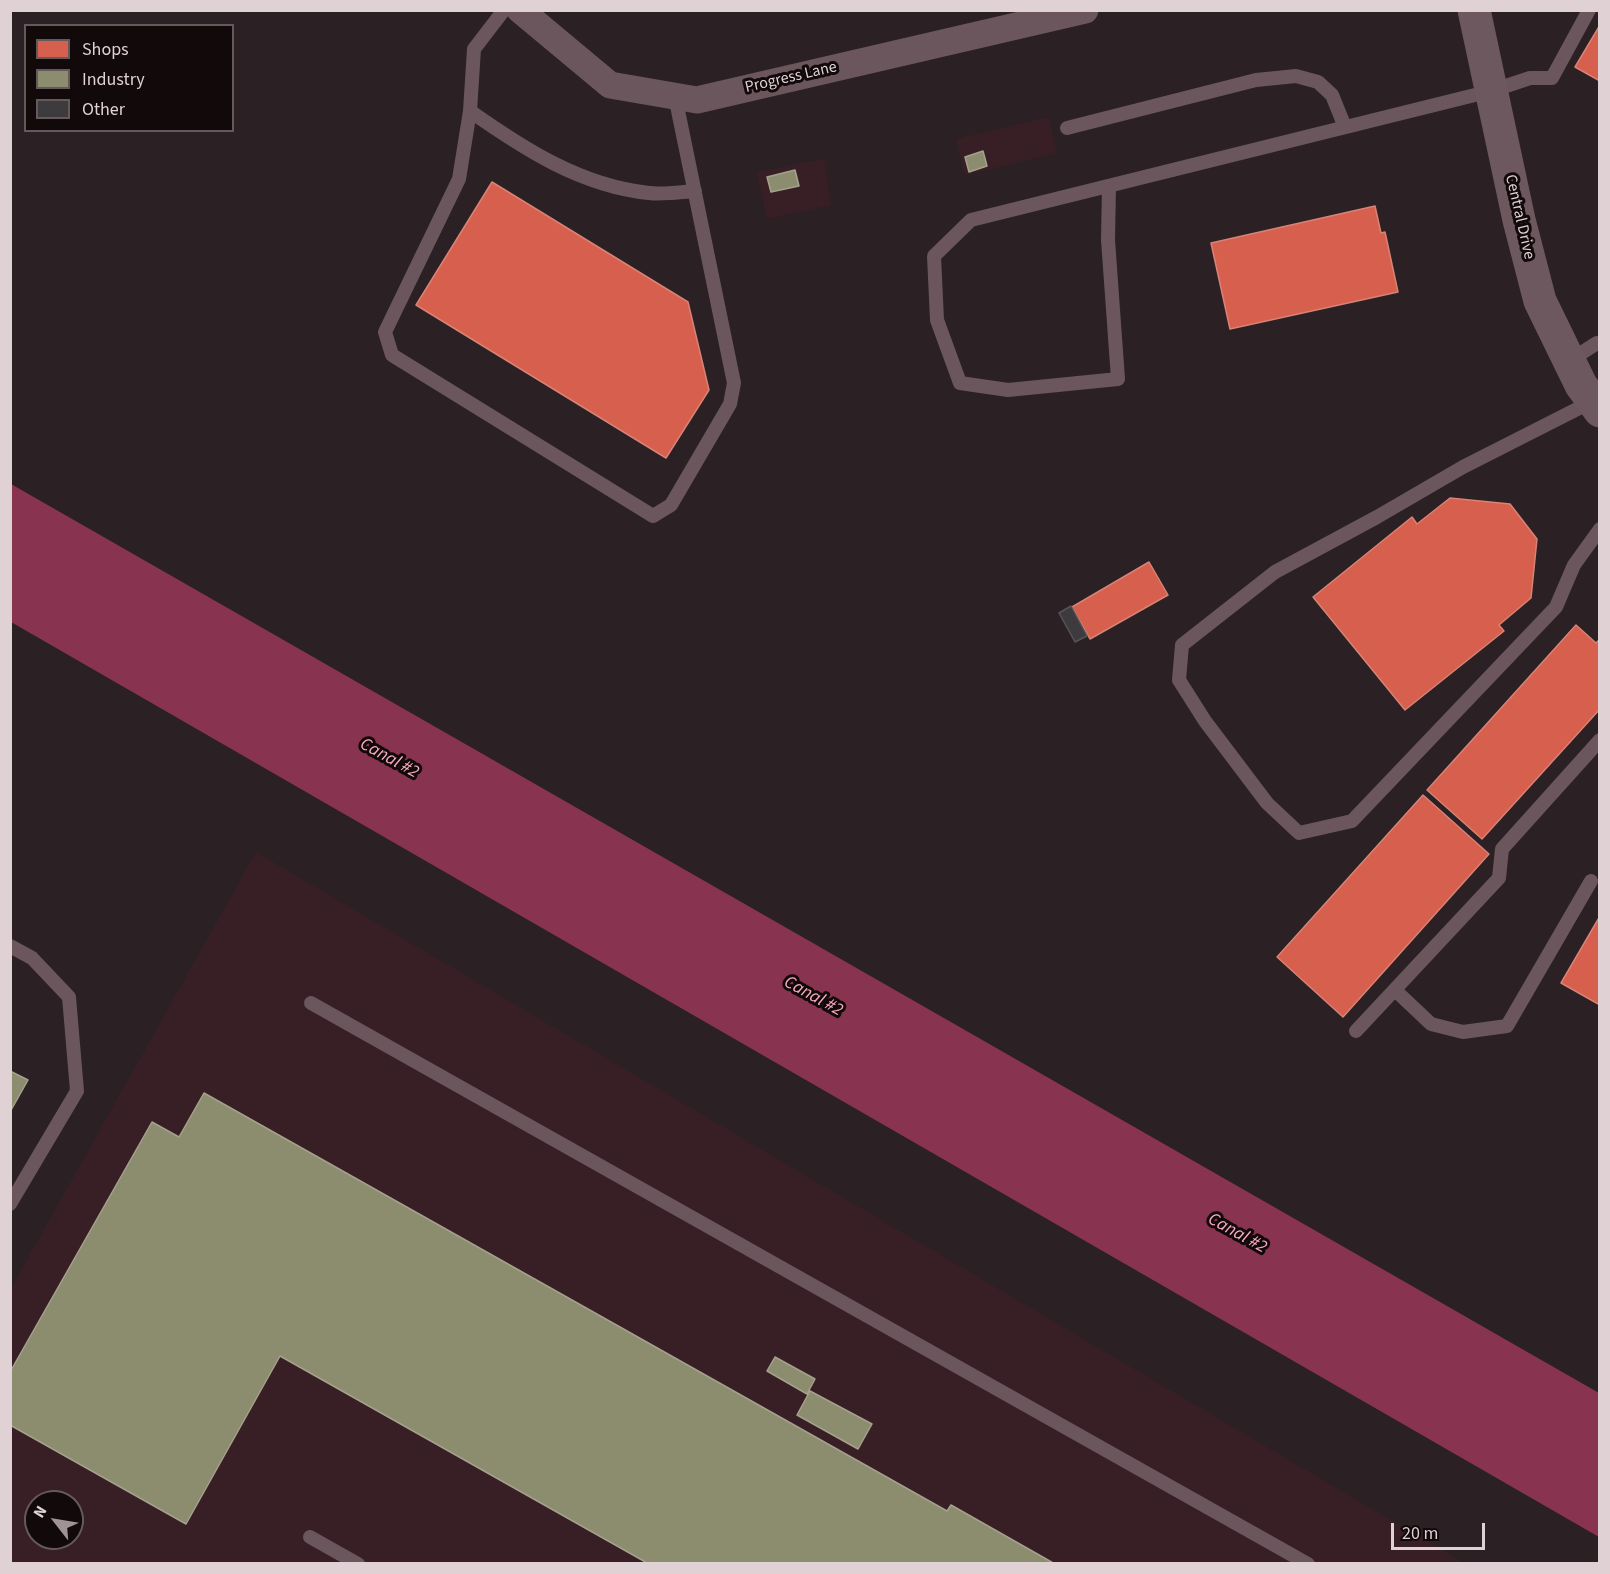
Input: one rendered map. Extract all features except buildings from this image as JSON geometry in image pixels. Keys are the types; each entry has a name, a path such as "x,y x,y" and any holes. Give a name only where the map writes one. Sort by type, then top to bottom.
{"street":[{"name":"Progress Lane","path":"520,10 610,85 698,100 1085,10"},
{"name":"Central Drive","path":"1474,10 1519,220 1540,301 1581,385 1596,406"}],"lane":[{"path":"504,10 474,49 470,111 459,179 385,332 392,355 653,516 671,505 730,404 734,384 675,96"},
{"path":"1109,186 1108,240 1118,379 1008,390 960,383 937,320 934,256 970,220 1491,91 1530,78 1552,78 1589,10"},
{"path":"1067,128 1256,81 1296,76 1318,82 1332,95 1345,127"},
{"path":"470,111 517,144 558,166 598,183 650,194 695,191"},
{"path":"1569,361 1597,342"},
{"path":"1596,406 1464,467 1275,572 1182,645 1179,680 1205,721 1267,803 1299,833 1352,821 1556,607 1574,565 1599,529"},
{"path":"1356,1031 1498,878 1502,849 1599,740"},
{"path":"1395,990 1431,1024 1463,1032 1507,1026 1590,881"},
{"path":"10,946 32,958 69,997 77,1091 10,1204"},
{"path":"311,1003 1308,1563"},
{"path":"310,1537 358,1563"}],"shaded area":[{"path":"1049,117 1057,153 965,175 956,139"},
{"path":"824,159 831,205 767,219 757,172"},
{"path":"256,852 1464,1563 11,1564 11,1288"}],"water":[{"name":"Canal #2","path":"11,484 1599,1393 1599,1537 11,622"}]}
